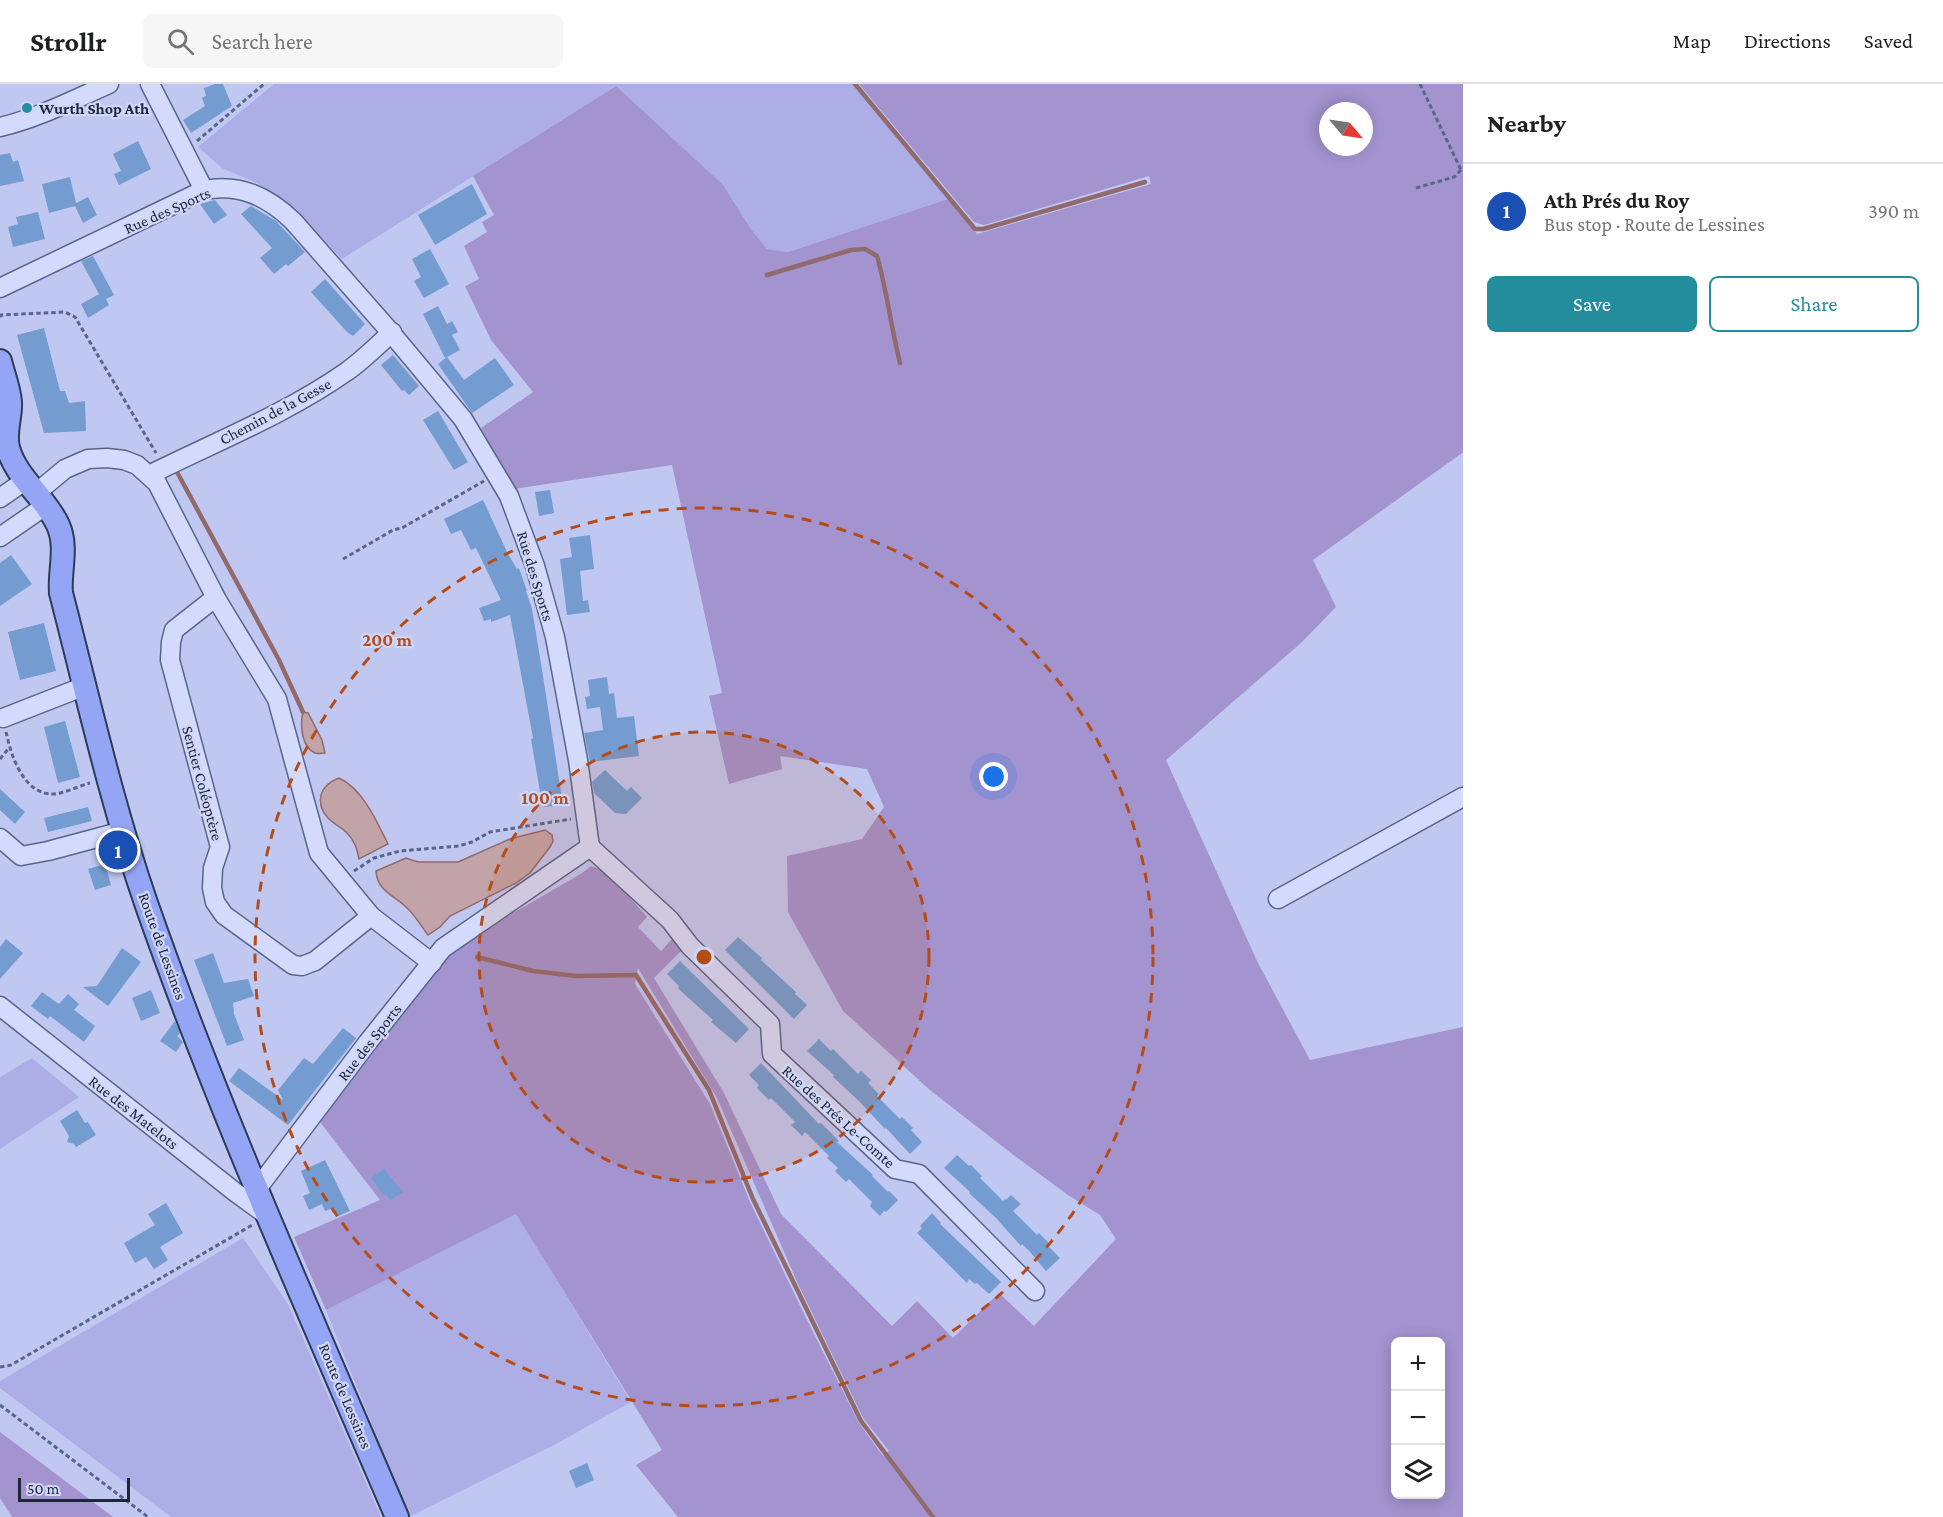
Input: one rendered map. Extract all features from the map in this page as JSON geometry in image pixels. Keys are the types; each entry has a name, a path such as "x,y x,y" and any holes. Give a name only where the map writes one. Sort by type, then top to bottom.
{"main road":[{"name":"Route de Lessines","path":"0,362 10,400 7,427 8,447 16,467 58,524 62,538 61,593 123,831 146,902 256,1189 398,1517"}],"street":[{"path":"0,127 21,122 109,84"},
{"path":"150,84 204,190"},
{"name":"Rue des Sports","path":"0,288 204,190 219,187 248,192 265,198 278,207 392,332 464,419 509,496 535,566 555,637 578,760 590,847 443,948 256,1189"},
{"name":"Chemin de la Gesse","path":"156,471 264,419 325,386 348,371 392,332"},
{"path":"0,537 35,493 65,469 88,459 124,460 156,471 157,483 217,600 277,699 319,853 371,916 432,963"},
{"path":"0,498 35,493"},
{"name":"Sentier Coléoptère","path":"217,600 211,601 174,630 170,660 220,847 213,868 212,888 215,902 224,915 293,965 302,966 315,961 371,916"},
{"path":"3,718 85,686"},
{"path":"1278,899 1463,797"},
{"path":"0,838 21,856 123,831"},
{"name":"Rue des Prés Le-Comte","path":"590,847 670,920 690,946 770,1024 772,1054 894,1169 919,1174 1035,1291"},
{"name":"Rue des Matelots","path":"0,1006 234,1192 268,1216"}],"path":[{"path":"184,152 264,84"},
{"path":"1416,188 1454,177 1462,169 1420,84"},
{"path":"0,316 65,312 75,317 156,471"},
{"path":"344,560 393,530 402,528 496,474"},
{"path":"3,718 15,764 30,785 53,794 109,777"},
{"path":"0,759 9,748"},
{"path":"359,880 354,871 374,858 400,851 459,846 490,832 504,829 556,820 585,818"},
{"path":"0,1367 11,1365 268,1216"},
{"path":"0,1405 148,1517"}],"shaded area":[{"path":"274,84 853,84 948,199 788,252 767,249 750,228 616,86 342,259 288,203 257,183 222,168 198,147"},
{"path":"859,84 1463,84 1463,454 1313,560 1336,607 1302,642 1166,760 1257,961 1310,1060 1463,1027 1463,1517 678,1517 636,1465 662,1450 516,1214 326,1310 294,1237 380,1200 320,1122 386,1029 447,955 464,939 522,908 591,866 608,872 647,917 638,927 661,951 673,938 683,949 654,978 724,1093 781,1214 892,1326 917,1301 953,1338 999,1293 1034,1326 1116,1239 1100,1215 1068,1195 931,1091 843,1011 788,912 787,856 862,839 884,807 867,769 780,756 782,769 729,784 709,696 722,693 672,465 514,489 481,428 533,392 491,340 465,286 479,279 464,246 487,232 482,222 494,215 473,176 616,86 723,185 750,228 767,249 788,252 948,199 977,234 1151,184 1149,176 984,225 974,222","holes":["638,968 717,1098 798,1284 863,1418 889,1451 883,1456 859,1423 806,1318 750,1202 710,1104 635,984"]},
{"path":"303,712 308,713 322,740 325,753 315,753 304,741"},
{"path":"339,778 348,783 362,798 388,844 359,859 352,839 328,818 321,806 323,790"},
{"path":"545,830 552,835 553,841 530,873 516,883 450,916 428,935 409,910 383,888 377,878 376,871 406,858 418,862 458,862 510,839"},
{"path":"32,1058 79,1097 0,1149 0,1077"},
{"path":"516,1213 631,1402 554,1445 409,1517 326,1310"},
{"path":"243,1238 288,1304 381,1517 171,1517 0,1388 0,1381"},
{"path":"0,1432 113,1517 12,1517 0,1498"}],"building":[{"path":"223,84 232,106 191,133 183,120 205,106 202,98 206,96 204,88"},
{"path":"138,141 151,169 119,185 114,174 121,171 113,154"},
{"path":"10,153 13,162 18,160 24,181 0,186 0,155"},
{"path":"70,177 76,203 88,197 97,215 83,223 75,206 49,213 42,184"},
{"path":"472,184 487,214 435,245 418,215"},
{"path":"215,200 227,215 214,224 200,204"},
{"path":"251,206 276,221 305,252 274,274 260,258 272,248 241,214"},
{"path":"38,212 45,239 13,247 8,227 18,224 16,217"},
{"path":"430,249 449,284 424,298 414,281 421,277 412,259"},
{"path":"93,256 114,295 106,299 109,305 88,318 81,304 99,294 81,261"},
{"path":"325,279 365,324 353,336 311,292"},
{"path":"438,306 447,324 452,321 458,332 452,335 460,350 445,358 423,314"},
{"path":"44,328 60,391 65,391 69,403 85,401 86,431 44,433 17,335"},
{"path":"393,355 419,386 409,395 404,390 402,391 381,365"},
{"path":"447,357 464,380 495,358 514,385 472,413 438,364"},
{"path":"438,411 468,462 454,470 423,420"},
{"path":"550,490 554,513 539,516 535,492"},
{"path":"483,500 508,554 517,569 519,568 532,609 563,805 544,807 543,797 541,798 531,739 533,738 510,615 491,622 491,619 484,621 479,608 501,600 476,548 471,550 461,530 451,534 444,519"},
{"path":"590,535 594,569 580,571 583,601 588,600 590,612 567,615 560,559 572,557 569,538"},
{"path":"11,555 32,584 0,606 0,563"},
{"path":"44,623 56,671 20,680 8,632"},
{"path":"607,677 609,694 614,693 617,718 634,716 639,756 590,762 584,733 603,730 600,707 587,709 585,697 590,696 588,680"},
{"path":"65,721 80,777 58,783 44,727"},
{"path":"605,770 627,791 631,787 642,798 626,814 615,813 594,793 592,782"},
{"path":"0,789 25,812 15,824 0,810"},
{"path":"88,807 92,821 48,832 44,818"},
{"path":"105,864 111,885 95,890 88,869"},
{"path":"738,937 762,958 761,960 807,1005 794,1019 725,950"},
{"path":"6,939 23,953 0,979 0,947"},
{"path":"122,948 141,962 108,1006 83,987 97,986"},
{"path":"213,953 224,983 248,979 254,996 233,1003 234,1014 244,1040 227,1046 194,960"},
{"path":"680,961 749,1029 736,1043 711,1022 713,1020 678,988 679,986 667,974"},
{"path":"151,990 160,1013 141,1021 132,998"},
{"path":"42,992 59,1004 68,994 79,1004 74,1010 95,1026 84,1042 50,1016 48,1019 31,1006"},
{"path":"175,1021 180,1033 177,1036 183,1042 176,1052 160,1041"},
{"path":"343,1028 356,1038 288,1125 229,1081 239,1068 283,1100 278,1090 304,1058 313,1064"},
{"path":"819,1039 831,1051 833,1049 858,1074 861,1071 871,1080 868,1083 879,1094 877,1096 900,1119 902,1117 913,1128 911,1130 922,1142 910,1154 833,1077 834,1075 807,1051"},
{"path":"761,1063 819,1124 821,1123 839,1141 837,1142 898,1200 886,1212 884,1211 880,1216 870,1206 872,1202 849,1179 846,1182 835,1171 838,1168 827,1158 829,1156 805,1132 802,1136 791,1125 795,1122 771,1098 769,1100 757,1088 759,1085 749,1075"},
{"path":"77,1110 96,1135 76,1147 67,1142 69,1136 60,1121"},
{"path":"957,1155 982,1176 980,1178 1003,1201 1011,1195 1021,1204 1013,1211 1037,1235 1039,1233 1050,1244 1048,1246 1060,1258 1046,1271 1030,1252 1022,1244 1021,1246 996,1218 944,1168"},
{"path":"325,1160 350,1211 336,1217 333,1208 325,1211 322,1204 309,1210 303,1196 310,1193 301,1171"},
{"path":"384,1169 403,1192 390,1200 386,1194 384,1196 371,1178"},
{"path":"166,1203 183,1233 160,1247 168,1260 154,1269 146,1257 135,1263 124,1243 155,1225 148,1214"},
{"path":"932,1213 940,1224 1001,1282 989,1294 969,1279 967,1283 917,1233"},
{"path":"587,1463 594,1480 576,1488 569,1471"}],"waterway":[{"path":"855,84 975,229 983,229 1145,182"},
{"path":"767,275 851,250 865,249 877,256 900,363"},
{"path":"177,472 279,660 303,712"},
{"path":"477,957 533,971 576,976 636,975 709,1090 753,1199 861,1421 933,1517"}],"place":[{"name":"Wurth Shop Ath","path":"27,108"},
{"name":"Ath Prés du Roy","path":"118,850"}]}
